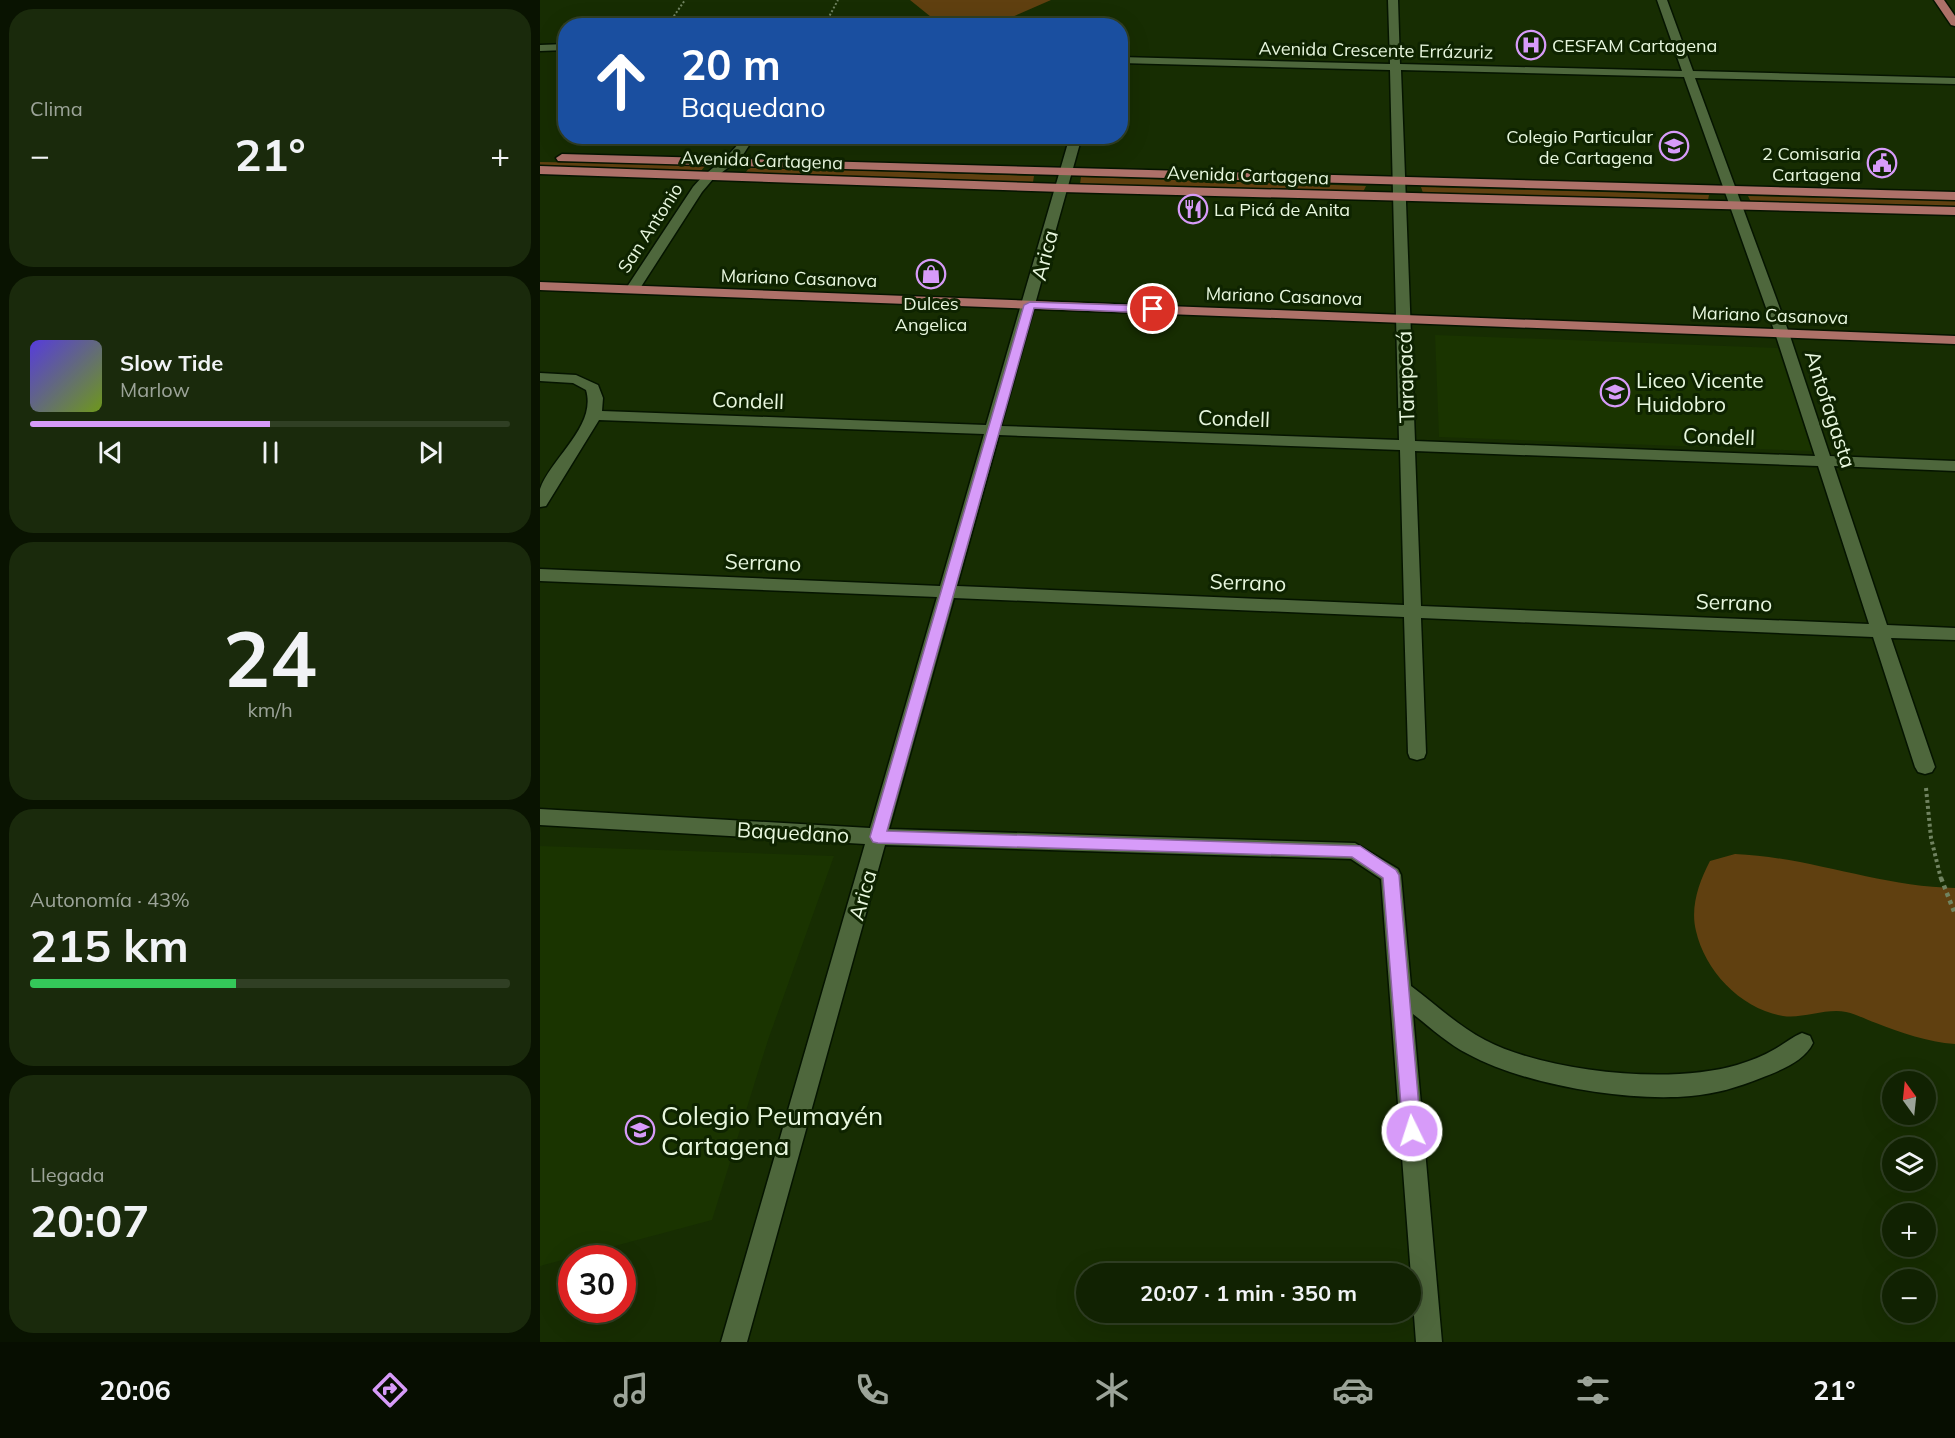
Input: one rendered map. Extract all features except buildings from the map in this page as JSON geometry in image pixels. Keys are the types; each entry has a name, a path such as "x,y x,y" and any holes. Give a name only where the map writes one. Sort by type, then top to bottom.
{"main road":[{"path":"1939,0 1955,23"},
{"name":"Avenida Cartagena","path":"540,158 1955,196"},
{"name":"Avenida Cartagena","path":"540,170 1399,198 1955,211"},
{"name":"Mariano Casanova","path":"540,286 1955,340"}],"street":[{"name":"Tarapacá","path":"1393,0 1417,753"},
{"name":"Antofagasta","path":"1662,0 1691,74 1782,333 1925,767"},
{"path":"540,48 558,47"},
{"name":"Avenida Crescente Errázuriz","path":"1128,60 1955,81"},
{"name":"San Antonio","path":"632,290 709,176 737,155 745,144"},
{"name":"Arica","path":"734,1342 1074,144"},
{"path":"540,377 576,379 586,382 593,388 596,398 594,415 540,502"},
{"name":"Condell","path":"594,415 1955,466"},
{"name":"Serrano","path":"540,575 1955,634"},
{"name":"Baquedano","path":"540,817 878,837 1355,851 1391,875 1401,991"},
{"path":"1401,991 1456,1034 1485,1052 1512,1063 1626,1085 1658,1088 1712,1083 1757,1071 1779,1061 1802,1043"},
{"path":"1401,991 1428,1342"}],"path":[{"path":"673,18 685,0"},
{"path":"828,18 838,0"},
{"path":"1925,767 1928,830 1938,876 1955,914"}],"shaded area":[{"path":"910,0 1051,0 1010,18 932,18"},
{"path":"540,162 706,165 700,172 540,167"},
{"path":"750,167 1034,176 1033,182 745,173"},
{"path":"1081,177 1366,186 1363,192 1080,184"},
{"path":"1421,187 1709,195 1708,200 1423,193"},
{"path":"1748,196 1955,201 1955,207 1751,202"},
{"name":"Liceo Vicente Huidobro","path":"1435,335 1778,348 1812,451 1439,437"},
{"name":"Colegio Peumayén Cartagena","path":"540,846 834,856 768,1040 712,1220 619,1245 558,1245 558,1261 540,1266"},
{"path":"1735,854 1790,860 1900,883 1955,888 1955,1044 1915,1036 1846,1012 1831,1011 1791,1017 1783,1016 1768,1012 1739,997 1716,974 1707,960 1694,922 1699,886 1710,861"}],"place":[{"name":"CESFAM Cartagena","path":"1531,45"},
{"name":"Colegio Particular de Cartagena","path":"1674,146"},
{"name":"2 Comisaria Cartagena","path":"1882,163"},
{"name":"La Picá de Anita","path":"1193,209"},
{"name":"Dulces Angelica","path":"931,274"},
{"name":"Liceo Vicente Huidobro","path":"1615,392"},
{"name":"Colegio Peumayén Cartagena","path":"640,1130"}],"route":[{"path":"1153,309 1030,305 878,837 1355,851 1391,875 1412,1131"}]}
